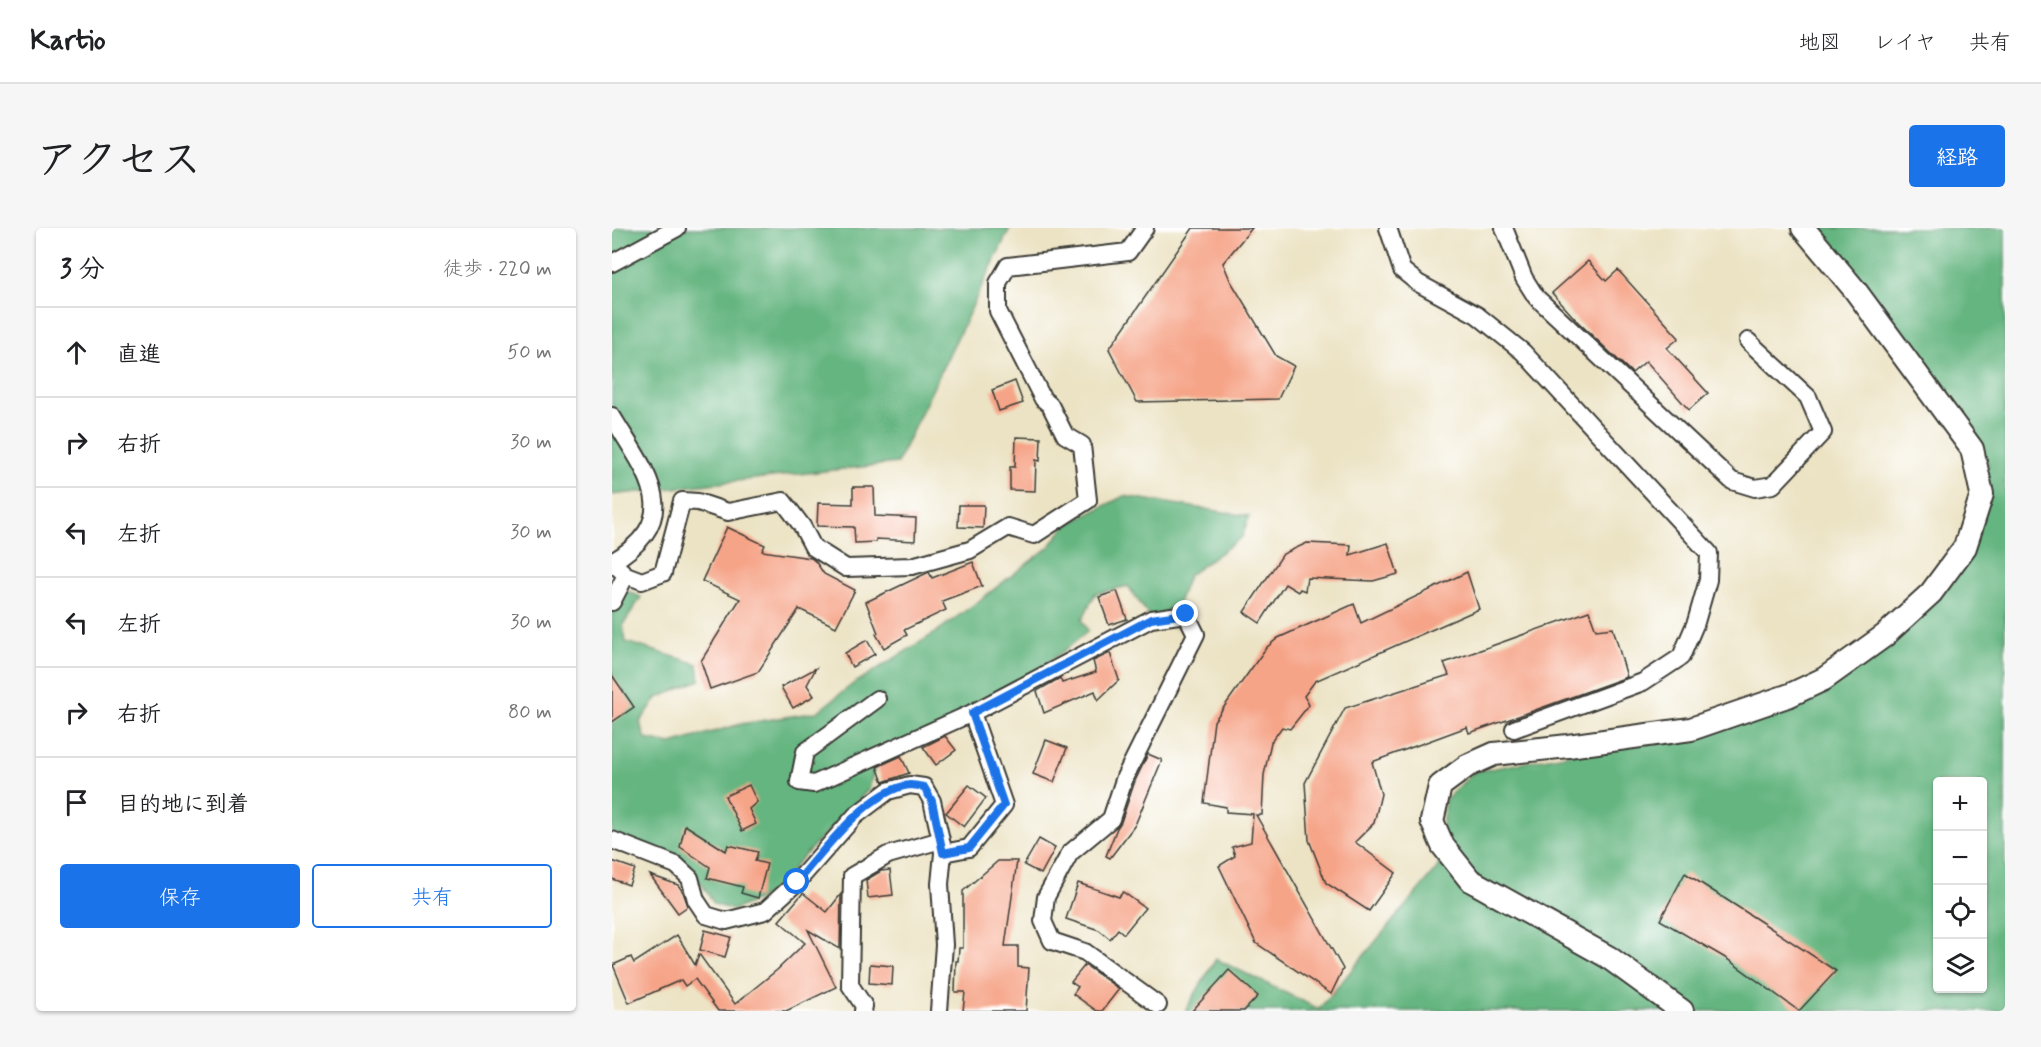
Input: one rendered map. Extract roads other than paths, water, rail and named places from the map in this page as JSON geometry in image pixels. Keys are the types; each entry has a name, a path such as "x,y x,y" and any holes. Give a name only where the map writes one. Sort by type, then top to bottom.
{"street":[{"path":"612,263 677,228"},
{"path":"612,416 640,459 654,494 652,525 643,539 629,552 612,562 626,575 642,581 663,573 682,501 698,502 728,512 783,501 802,526 813,547 846,568 912,566 970,550 1008,526 1034,535 1088,500 1082,445 1065,435 1050,405 1043,399 998,311 998,282 1008,266 1128,252 1145,228"},
{"path":"1388,228 1402,270 1418,283 1478,315 1523,352 1709,553 1708,580 1696,622 1682,657 1643,682 1514,729"},
{"path":"1504,228 1524,278 1536,297 1731,481 1755,488 1773,484 1823,432 1809,397 1748,341"},
{"path":"1682,1011 1608,957 1470,880 1443,846 1432,821 1440,786 1467,766 1494,754 1568,747 1692,729 1790,695 1824,679 1884,636 1931,593 1965,547 1982,494 1972,449 1855,290 1803,228"},
{"path":"612,602 626,575"},
{"path":"877,699 805,752 799,782 814,784 972,713 1151,619 1186,614 1196,634 1125,777 1111,819 1070,853 1046,897 1043,921 1052,941 1085,952 1158,1005"},
{"path":"863,1011 864,1006 850,985 852,876 888,855 942,847 969,848 1004,805 972,713"},
{"path":"612,840 675,865 690,878 696,900 706,915 726,921 765,910 797,882 855,816 888,791 910,785 924,787 932,801 942,847 940,884 944,945 939,1011"}]}
